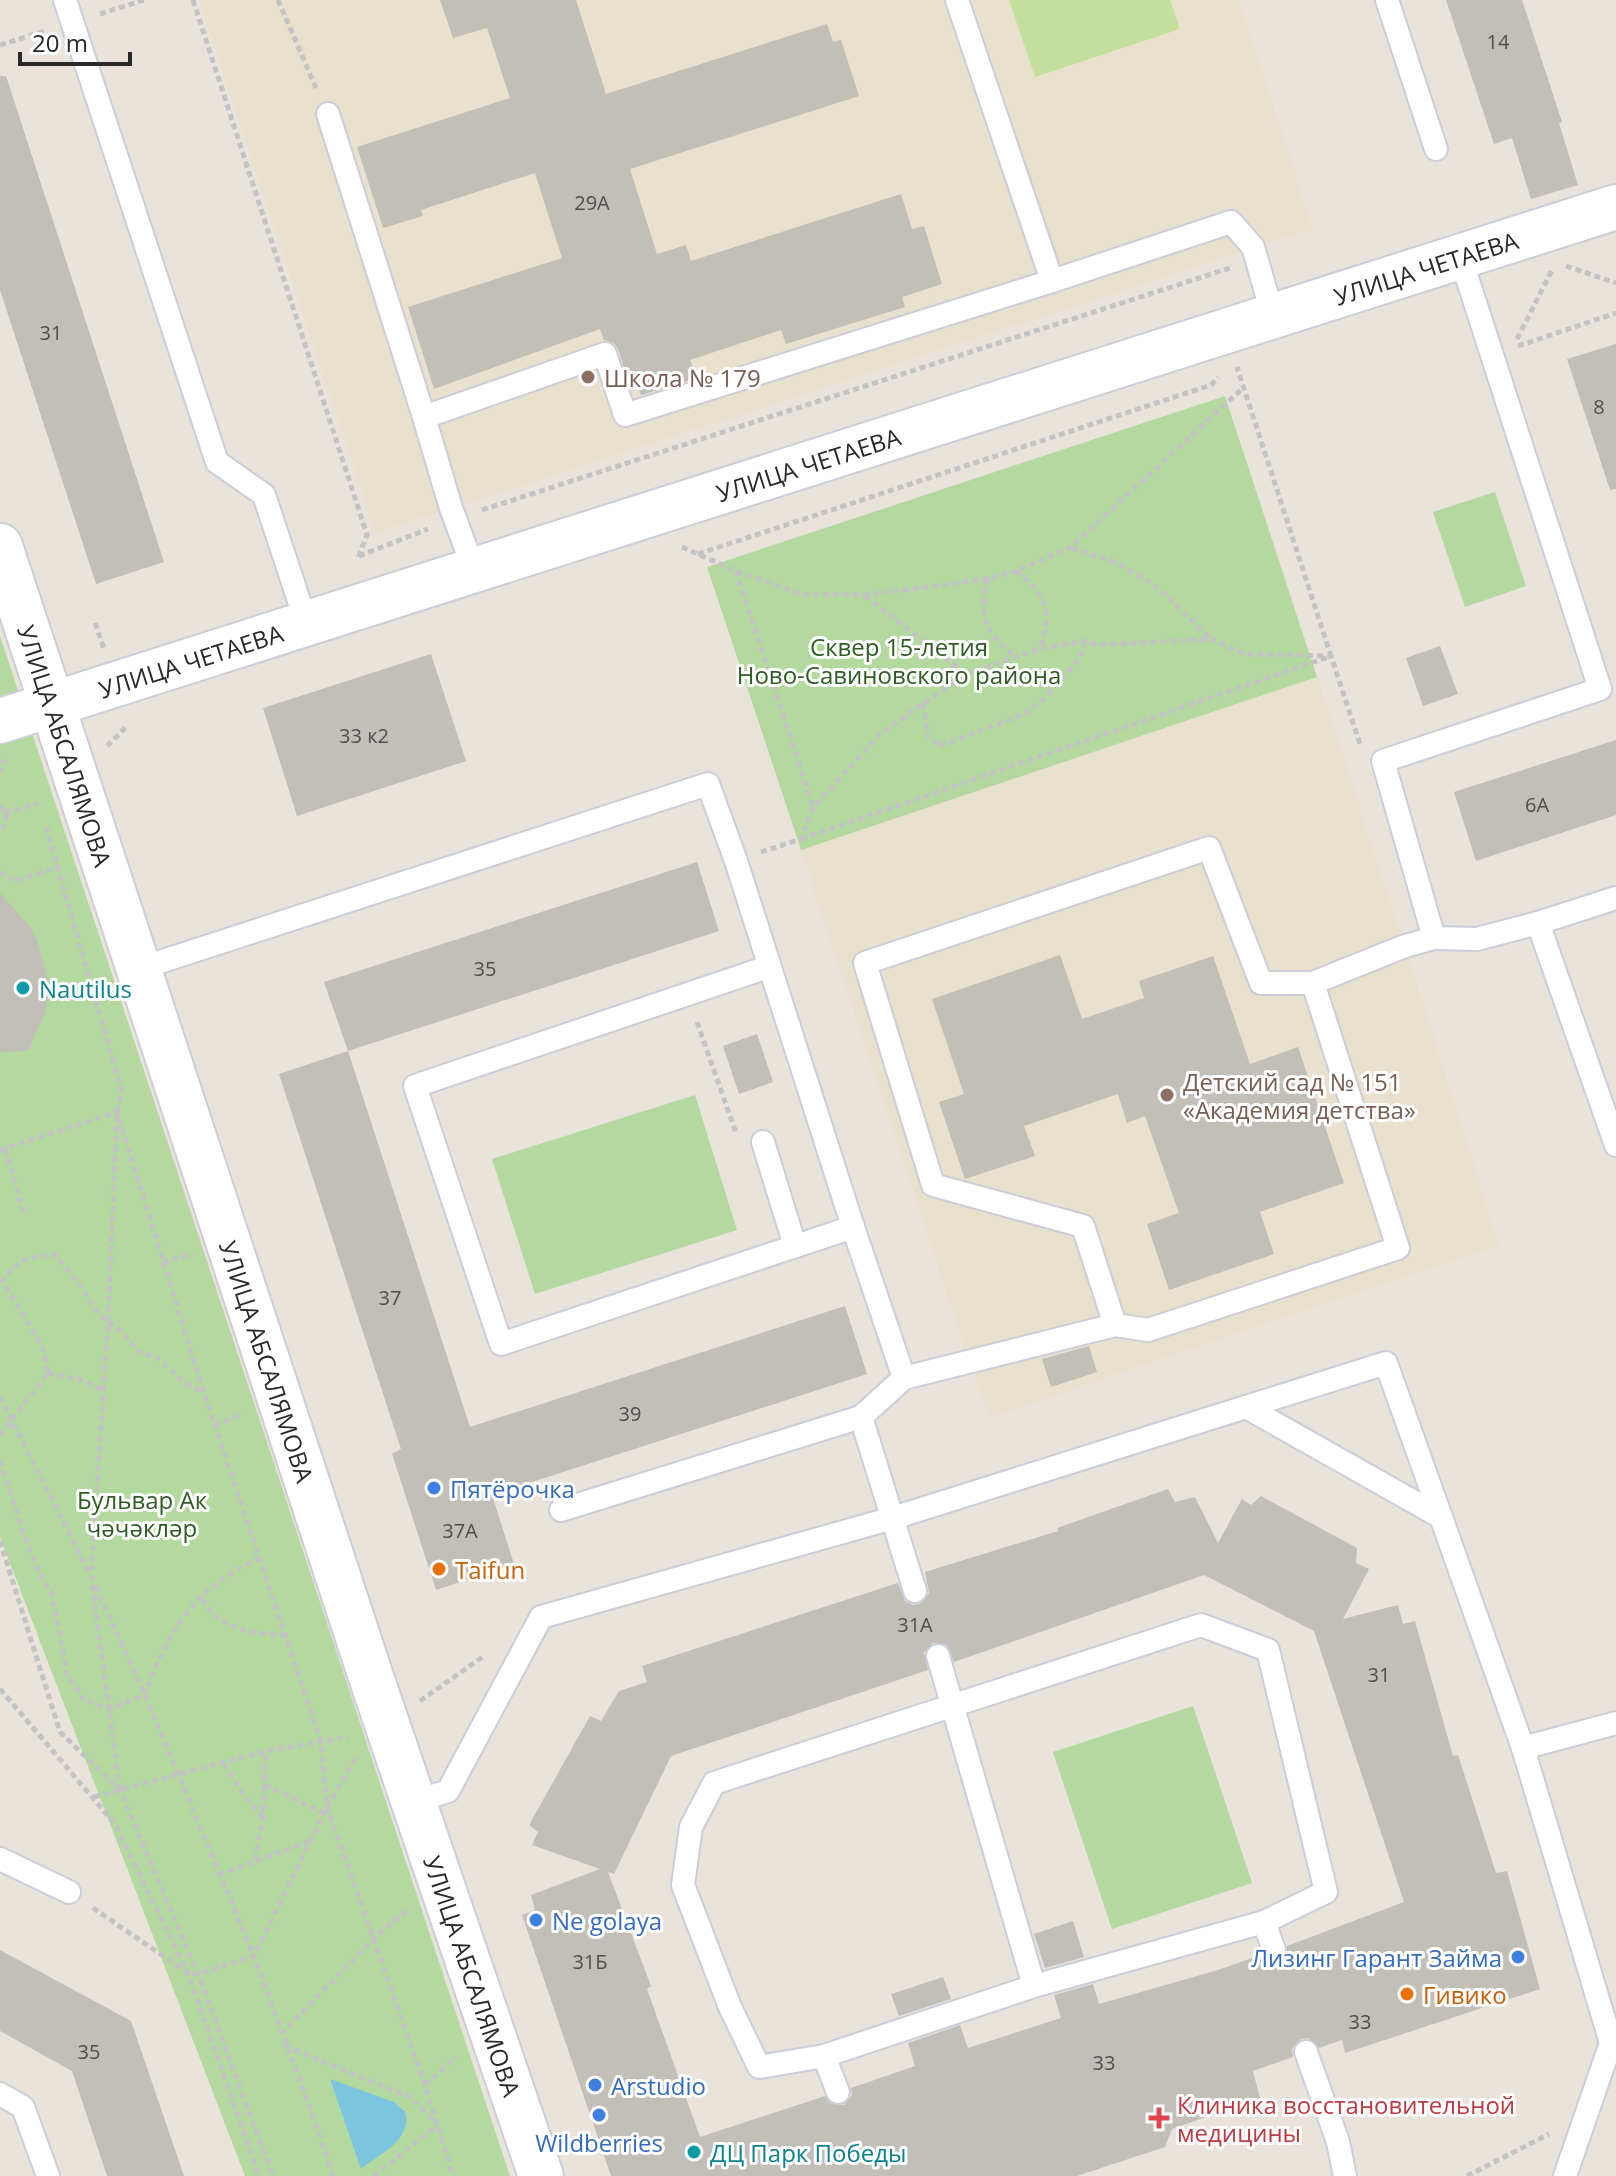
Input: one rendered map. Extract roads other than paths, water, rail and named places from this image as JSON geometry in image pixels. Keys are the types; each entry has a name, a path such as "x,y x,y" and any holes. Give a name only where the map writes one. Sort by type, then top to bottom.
{"street":[{"name":"УЛИЦА ЧЕТАЕВА","path":"0,721 1616,207"},
{"name":"УЛИЦА АБСАЛЯМОВА","path":"0,546 414,1802 541,2176"}],"lane":[{"path":"65,0 217,462 264,495 306,622"},
{"path":"957,0 1052,281"},
{"path":"1387,0 1436,149"},
{"path":"328,114 474,570"},
{"path":"424,417 605,354 625,415 1231,222 1253,247 1273,316"},
{"path":"1434,938 1383,761 1600,689 1460,256"},
{"path":"138,969 708,784 736,861 904,1378"},
{"path":"1115,1325 1083,1226 933,1185 865,963 1209,848 1261,983 1313,983 1405,946 1434,938 1477,939 1616,898"},
{"path":"1538,923 1616,1145"},
{"path":"768,967 415,1086 501,1344 853,1227"},
{"path":"561,1510 861,1417 904,1378 1115,1325 1148,1330 1398,1248 1313,983"},
{"path":"763,1142 795,1246"},
{"path":"414,1802 448,1791 541,1617 893,1518 1386,1363 1523,1748 1611,2043 1565,2176"},
{"path":"1246,1407 1441,1517"},
{"path":"861,1417 915,1591"},
{"path":"1201,1625 1268,1650 1326,1892 1264,1922 1034,1986 824,2056 759,2067 730,2007 683,1885 691,1827 714,1783 951,1705 1201,1625"},
{"path":"938,1656 1034,1986"},
{"path":"1523,1748 1616,1723"},
{"path":"0,1859 69,1892"},
{"path":"1264,1922 1274,1950"},
{"path":"1306,2052 1338,2142 1345,2176"},
{"path":"824,2056 838,2092"},
{"path":"0,2094 23,2107 48,2176"}],"water":[{"path":"330,2079 394,2102 405,2112 406,2122 400,2138 361,2169"}],"place":[{"name":"Школа № 179","path":"588,377"},
{"name":"Nautilus","path":"23,988"},
{"name":"Детский сад № 151 «Академия детства»","path":"1167,1095"},
{"name":"Пятёрочка","path":"434,1488"},
{"name":"Taifun","path":"439,1569"},
{"name":"Ne golaya","path":"536,1920"},
{"name":"Лизинг Гарант Займа","path":"1518,1957"},
{"name":"Гивико","path":"1407,1994"},
{"name":"Arstudio","path":"595,2085"},
{"name":"Wildberries","path":"599,2115"},
{"name":"Клиника восстановительной медицины","path":"1159,2118"},
{"name":"ДЦ Парк Победы","path":"694,2152"}],"park label":[{"name":"Сквер 15-летия Ново-Савиновского района","path":"899,660"},
{"name":"Бульвар Ак чәчәкләр","path":"142,1513"}]}
